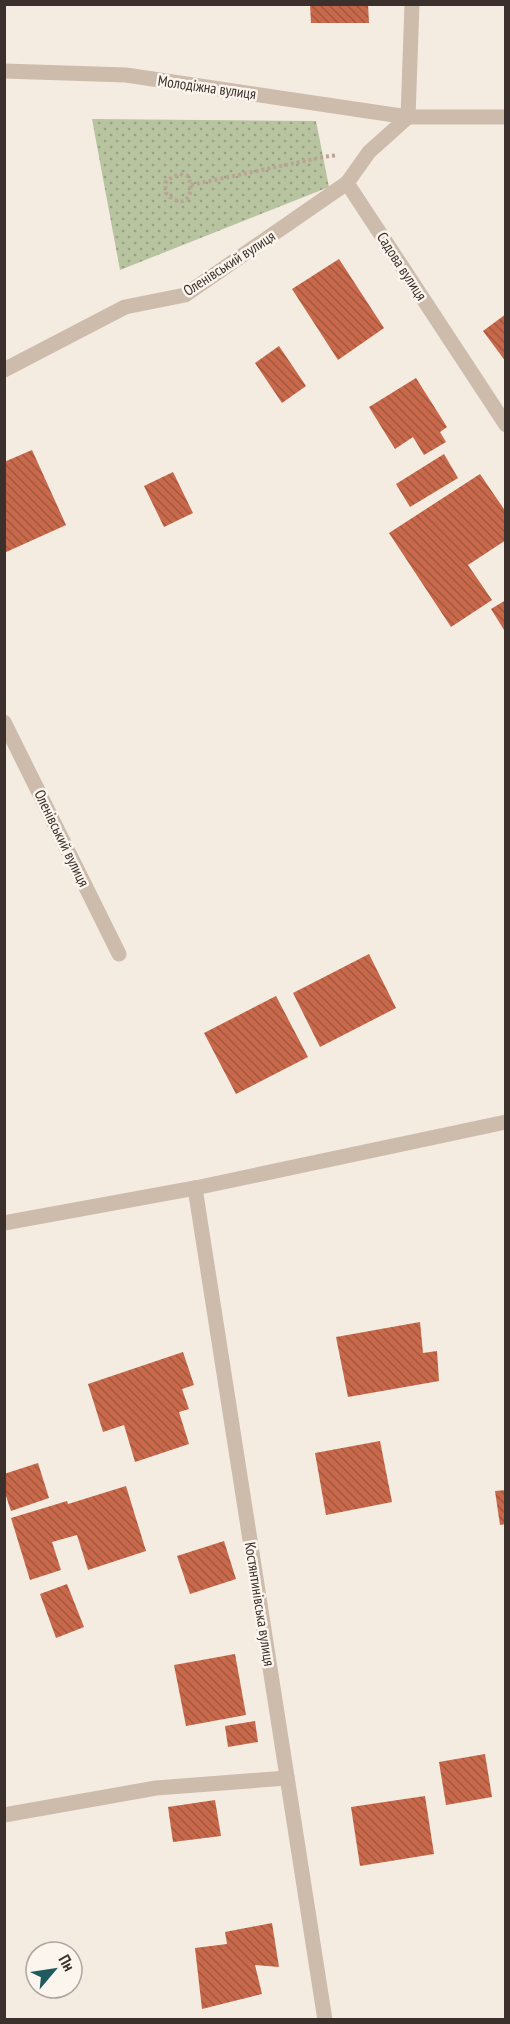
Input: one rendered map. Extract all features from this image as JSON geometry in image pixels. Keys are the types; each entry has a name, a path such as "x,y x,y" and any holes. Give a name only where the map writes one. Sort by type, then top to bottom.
{"street":[{"path":"347,183 369,152 408,117 412,4"},
{"name":"Молодіжна вулиця","path":"4,71 126,75 408,117 506,117"},
{"name":"Оленівський вулиця","path":"4,370 125,307 185,295 347,183"},
{"name":"Садова вулиця","path":"347,183 506,425"},
{"name":"Оленівський вулиця","path":"4,722 119,954"},
{"path":"4,1223 195,1188 506,1122"},
{"name":"Костянтинівська вулиця","path":"195,1188 325,2019"},
{"path":"4,1815 156,1788 287,1778"}],"path":[{"path":"191,185 323,157 369,152"},
{"path":"180,174 188,176 191,185 191,193 187,199 180,202 173,200 166,193 165,183 171,177 180,174"}],"green space":[{"path":"92,119 316,121 329,187 120,270"}],"building":[{"path":"310,4 368,4 369,23 311,23"},
{"path":"339,259 384,328 338,360 292,289"},
{"path":"506,314 506,362 483,331"},
{"path":"279,346 306,386 282,403 255,363"},
{"path":"416,378 447,427 440,432 446,442 424,455 413,437 395,449 369,407"},
{"path":"32,450 66,525 4,553 4,462"},
{"path":"444,454 458,478 410,507 396,484"},
{"path":"173,472 193,513 164,527 144,486"},
{"path":"480,474 506,512 506,540 468,565 492,600 451,627 389,533"},
{"path":"506,600 506,633 491,609"},
{"path":"369,954 396,1008 320,1047 293,993"},
{"path":"276,996 308,1057 236,1094 204,1033"},
{"path":"420,1322 423,1353 437,1351 439,1381 348,1397 336,1337"},
{"path":"183,1352 194,1385 182,1389 189,1409 179,1412 189,1444 135,1462 124,1425 103,1432 88,1384"},
{"path":"380,1441 392,1502 326,1515 315,1453"},
{"path":"38,1463 49,1498 11,1511 4,1490 4,1474"},
{"path":"126,1486 146,1551 88,1570 77,1535 52,1542 61,1570 30,1580 11,1518"},
{"path":"506,1490 506,1524 500,1525 495,1491"},
{"path":"224,1541 236,1579 190,1594 177,1556"},
{"path":"67,1584 84,1627 56,1638 40,1594"},
{"path":"235,1654 246,1715 186,1726 174,1665"},
{"path":"255,1721 258,1742 228,1747 225,1726"},
{"path":"485,1754 492,1797 446,1805 439,1762"},
{"path":"425,1796 434,1854 360,1866 351,1807"},
{"path":"215,1800 221,1836 173,1842 168,1807"},
{"path":"272,1923 279,1967 255,1965 262,1994 202,2009 195,1948 227,1944 225,1932"}]}
